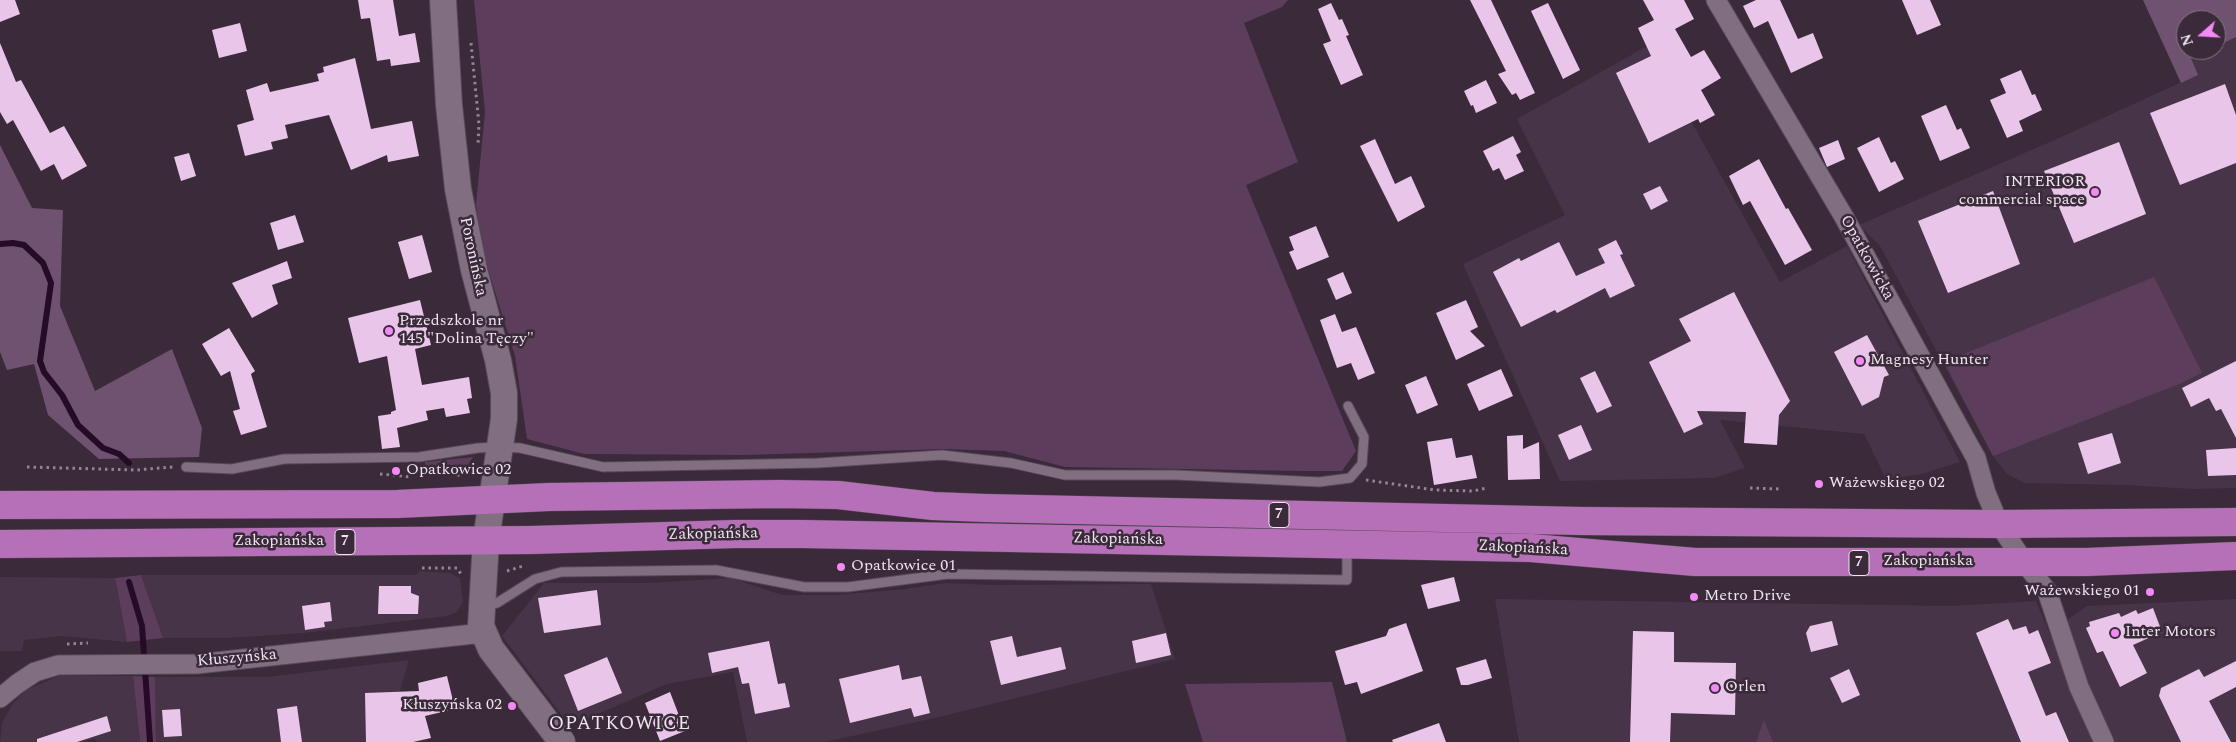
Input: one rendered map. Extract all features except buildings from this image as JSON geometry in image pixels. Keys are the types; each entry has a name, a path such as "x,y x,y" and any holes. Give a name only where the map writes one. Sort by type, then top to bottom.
{"highway":[{"name":"Zakopiańska","path":"0,505 387,504 549,497 804,494 994,509 1581,521 1999,524 2236,522"},
{"name":"Zakopiańska","path":"0,544 486,540 802,534 1538,549 1695,562 2087,562 2236,556"}],"street":[{"name":"Poronińska","path":"443,0 449,105 458,189 474,270 498,360 504,393 504,419 486,540 482,620"},
{"name":"Opatkowicka","path":"1716,0 1844,217 1976,458 1986,493 1999,524 2024,562 2047,591 2080,687 2104,742"},
{"name":"Kłuszyńska","path":"0,698 16,684 35,672 58,665 196,664 482,620"},
{"path":"482,620 491,649 562,742"}],"lane":[{"path":"186,466 232,469 284,459 419,457 478,448 499,447 520,448 603,467 826,463 942,455 1011,463 1065,475 1176,475 1318,482 1350,478 1362,464 1364,437 1348,406"},
{"path":"482,620 497,603 535,579 560,572 716,570 812,587 848,587 948,574 1347,580 1347,544"}],"path":[{"path":"453,476 461,475 474,465"},
{"path":"26,467 136,470 186,466"},
{"path":"1350,478 1435,490 1473,491 1487,488"},
{"path":"1750,488 1781,488"},
{"path":"498,574 532,563"},
{"path":"422,568 457,568 465,578"}],"shaded area":[{"path":"474,0 1288,0 1282,7 1244,23 1298,162 1246,185 1356,451 1342,471 1302,471 1065,467 1004,451 944,449 744,455 584,454 527,439 515,356 482,250 476,204 485,112"},
{"path":"2143,0 2236,0 2236,37 2226,42 2226,10 2176,10 2176,60 2192,60 2198,75 2181,83"},
{"path":"2236,37 2236,488 2192,489 2125,485 2025,483 2007,474 1993,456 1880,246 1859,225 2059,138 2197,75 2192,60 2226,60 2226,42"},
{"path":"1649,45 1780,282 1847,246 1960,462 1922,474 1886,479 1864,434 1720,420 1745,468 1714,478 1560,481 1463,264 1565,215 1517,119"},
{"path":"0,145 32,208 63,210 60,306 95,391 172,349 202,428 199,457 99,459 48,415 34,364 7,370 0,352"},
{"path":"2154,277 2202,373 2177,385 1993,456 1944,362"},
{"path":"473,457 468,465 458,472 425,475 425,462"},
{"path":"420,571 450,573 460,578 463,602 457,612 447,616 303,633 228,638 163,638 141,575 416,575"},
{"path":"141,575 163,638 127,642 115,578"},
{"path":"0,577 115,578 127,642 61,636 24,640 22,651 0,651"},
{"path":"731,578 782,595 835,595 906,589 946,583 991,585 1151,584 1175,659 939,717 825,742 747,742 733,672 667,684 570,726 502,636 544,583 651,583"},
{"path":"1495,599 1951,606 2036,601 2095,742 1773,742 1764,721 1756,742 1519,742"},
{"path":"2236,599 2236,742 2111,742 2083,678 2066,621 2087,606"},
{"path":"409,660 398,697 401,742 156,742 155,677 267,677"},
{"path":"59,676 133,676 140,742 99,742 93,739 82,742 0,742 2,723 12,705 26,690"},
{"path":"133,676 155,677 156,742 140,742"},
{"path":"1332,682 1347,742 1203,742 1185,684"},
{"path":"1764,720 1773,742 1756,742"}],"waterway":[{"path":"0,244 13,243 24,245 43,263 51,283 40,361 44,372 62,395 78,425 103,448 119,454 129,463"},
{"path":"129,582 142,626 150,742"}],"place":[{"name":"INTERIOR commercial space","path":"2095,192"},
{"name":"Przedszkole nr 145 \"Dolina Tęczy\"","path":"389,331"},
{"name":"Magnesy Hunter","path":"1860,361"},
{"name":"Opatkowice 02","path":"396,471"},
{"name":"Ważewskiego 02","path":"1819,484"},
{"name":"Opatkowice 01","path":"841,567"},
{"name":"Ważewskiego 01","path":"2150,592"},
{"name":"Metro Drive","path":"1694,597"},
{"name":"Inter Motors","path":"2115,633"},
{"name":"Orlen","path":"1715,688"},
{"name":"Kłuszyńska 02","path":"512,706"}],"district":[{"name":"OPATKOWICE","path":"620,725"}]}
